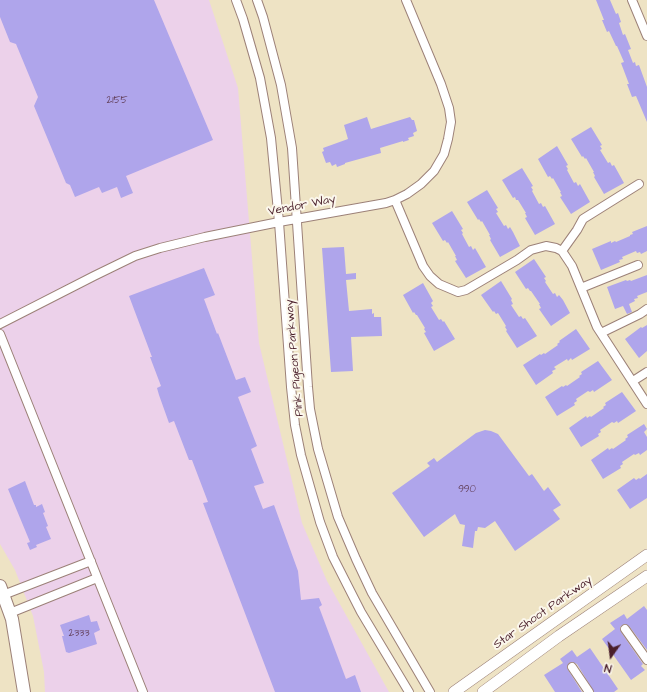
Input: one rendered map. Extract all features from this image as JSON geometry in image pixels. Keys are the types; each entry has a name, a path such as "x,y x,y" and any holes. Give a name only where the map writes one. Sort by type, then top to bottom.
{"main road":[{"path":"2,590 10,613 24,692"}],"street":[{"name":"Pink Pigeon Parkway","path":"236,0 252,49 266,107 271,138 279,222 290,387 295,424 307,480 320,522 333,557 344,580 361,612 409,692"},
{"name":"Pink Pigeon Parkway","path":"257,0 275,58 283,92 292,148 310,409 318,449 338,517 346,537 372,593 430,692"},
{"name":"Vendor Way","path":"0,324 135,256 168,245 297,218 395,200 407,194 428,178 444,154 451,122 449,108 406,0"},
{"path":"642,0 633,2 647,36"},
{"path":"562,251 583,219 639,184"},
{"path":"395,200 423,266 430,276 440,284 458,292 466,290 531,250 546,246 562,251 572,266 597,327 647,404"},
{"path":"581,288 638,265"},
{"path":"601,333 647,309"},
{"path":"0,334 143,692"},
{"path":"633,381 647,372"},
{"name":"Star Shoot Parkway","path":"454,692 647,555"},
{"path":"2,590 91,562"},
{"path":"483,692 559,636 647,576"},
{"path":"10,613 97,578"},
{"path":"625,629 647,660"},
{"path":"572,668 589,692"}],"shaded area":[{"path":"0,0 209,0 238,88 259,343 302,523 327,581 389,692 45,692 44,672 33,616 15,570 0,544"}],"building":[{"path":"0,0 154,0 213,140 126,176 133,193 121,198 117,187 102,193 99,187 75,197 70,185 66,183 34,106 38,97 16,44 10,42 0,17"},
{"path":"596,0 610,0 616,14 618,13 621,22 619,23 623,35 625,34 631,49 628,50 633,63 635,62 636,66 639,65 647,87 647,122 636,96 632,97 621,63 624,62 609,31 607,32"},
{"path":"367,117 371,129 410,117 414,120 417,131 413,133 414,136 408,138 409,140 380,148 381,153 345,163 337,167 336,164 332,166 330,162 326,163 322,152 324,151 323,148 348,139 344,125"},
{"path":"591,127 602,145 600,146 602,149 600,150 608,163 610,162 612,166 614,165 624,183 604,194 594,177 594,172 586,158 585,159 583,156 582,157 571,139"},
{"path":"557,146 568,165 566,166 568,169 567,170 574,183 576,182 578,186 580,184 590,202 571,214 560,197 562,196 561,192 553,178 552,179 550,176 548,177 538,159"},
{"path":"522,168 533,186 531,187 533,190 532,191 539,204 541,203 543,207 545,206 555,224 535,235 525,218 527,217 526,213 518,200 516,200 515,197 513,198 502,180"},
{"path":"487,190 498,208 496,209 498,212 496,213 504,226 506,225 508,229 510,227 520,246 500,257 490,240 490,235 482,221 481,222 479,219 478,220 467,202"},
{"path":"452,211 463,229 461,230 463,233 462,234 469,247 471,246 473,250 475,248 486,267 466,278 455,261 457,260 456,256 448,242 447,243 445,240 443,241 432,223"},
{"path":"647,226 647,251 641,254 640,252 637,253 636,251 622,257 623,259 619,260 620,262 601,270 592,249 611,241 611,243 616,242 630,236 633,234 632,232"},
{"path":"344,247 346,274 356,273 356,279 346,280 349,311 372,309 372,314 374,313 374,317 381,317 382,336 351,337 353,371 331,372 322,248"},
{"path":"534,259 546,277 544,278 546,281 545,282 553,294 555,293 557,297 559,295 570,313 551,326 539,309 541,308 540,304 531,291 528,288 526,289 515,272"},
{"path":"204,268 215,295 204,299 217,334 218,333 236,380 245,377 251,392 238,397 257,446 251,449 264,483 254,486 263,509 274,505 298,571 301,600 319,598 322,605 319,607 346,679 355,675 361,692 275,692 203,503 208,502 192,460 189,460 174,421 169,423 157,388 161,386 150,357 152,357 129,296"},
{"path":"647,275 647,292 637,296 638,298 634,299 635,301 629,304 632,312 627,314 623,306 615,309 607,287 626,280 631,281"},
{"path":"501,281 512,299 513,304 511,305 519,317 521,316 523,319 525,318 537,336 517,348 506,331 506,326 498,313 496,314 494,311 493,312 481,295"},
{"path":"423,283 433,301 431,303 433,306 431,307 439,320 441,319 443,322 444,321 455,339 434,351 424,333 426,332 424,329 425,328 417,315 414,312 413,313 403,295"},
{"path":"647,325 647,351 639,358 625,339 641,327 642,328"},
{"path":"576,329 590,349 572,360 571,358 568,361 567,359 554,367 556,369 552,371 553,373 536,385 523,365 540,354 545,354 558,345 557,344 560,342 559,341"},
{"path":"598,361 612,380 594,392 593,390 590,392 588,391 576,399 577,401 574,403 575,405 557,416 545,397 562,386 567,386 580,377 579,376 582,374 581,372"},
{"path":"622,392 636,411 618,423 617,421 614,423 612,422 600,430 601,432 598,434 599,436 581,447 569,428 586,416 587,418 590,416 591,417 604,408 603,407 606,405 605,403"},
{"path":"644,424 647,429 644,432 647,437 647,450 640,455 639,453 634,454 622,462 623,464 620,466 621,468 603,479 591,460 608,448 609,450 612,448 613,449 626,440 625,439 628,437 627,435"},
{"path":"485,430 498,434 529,476 532,474 544,491 548,487 561,505 553,510 560,519 515,551 495,521 485,528 478,527 477,531 475,531 473,548 462,546 465,525 460,524 455,514 424,537 392,493 430,466 427,463 434,458 437,462 476,433"},
{"path":"647,474 647,498 630,509 617,490 634,478 636,480 639,478 640,479"},
{"path":"25,481 34,505 36,505 36,507 42,504 45,512 43,513 48,526 46,527 51,539 36,545 37,547 30,550 27,543 30,542 8,489"},
{"path":"644,606 647,610 647,650 629,626 624,624 620,627 621,632 643,664 641,666 645,670 631,680 602,639 615,629 610,623 624,614 627,619"},
{"path":"89,615 91,622 97,621 100,630 94,633 97,644 69,653 66,652 62,636 64,636 60,625"},
{"path":"590,648 618,689 614,692 594,692 577,664 572,662 569,663 567,668 582,692 555,692 544,675 563,663 560,659 572,650 577,657"}]}
